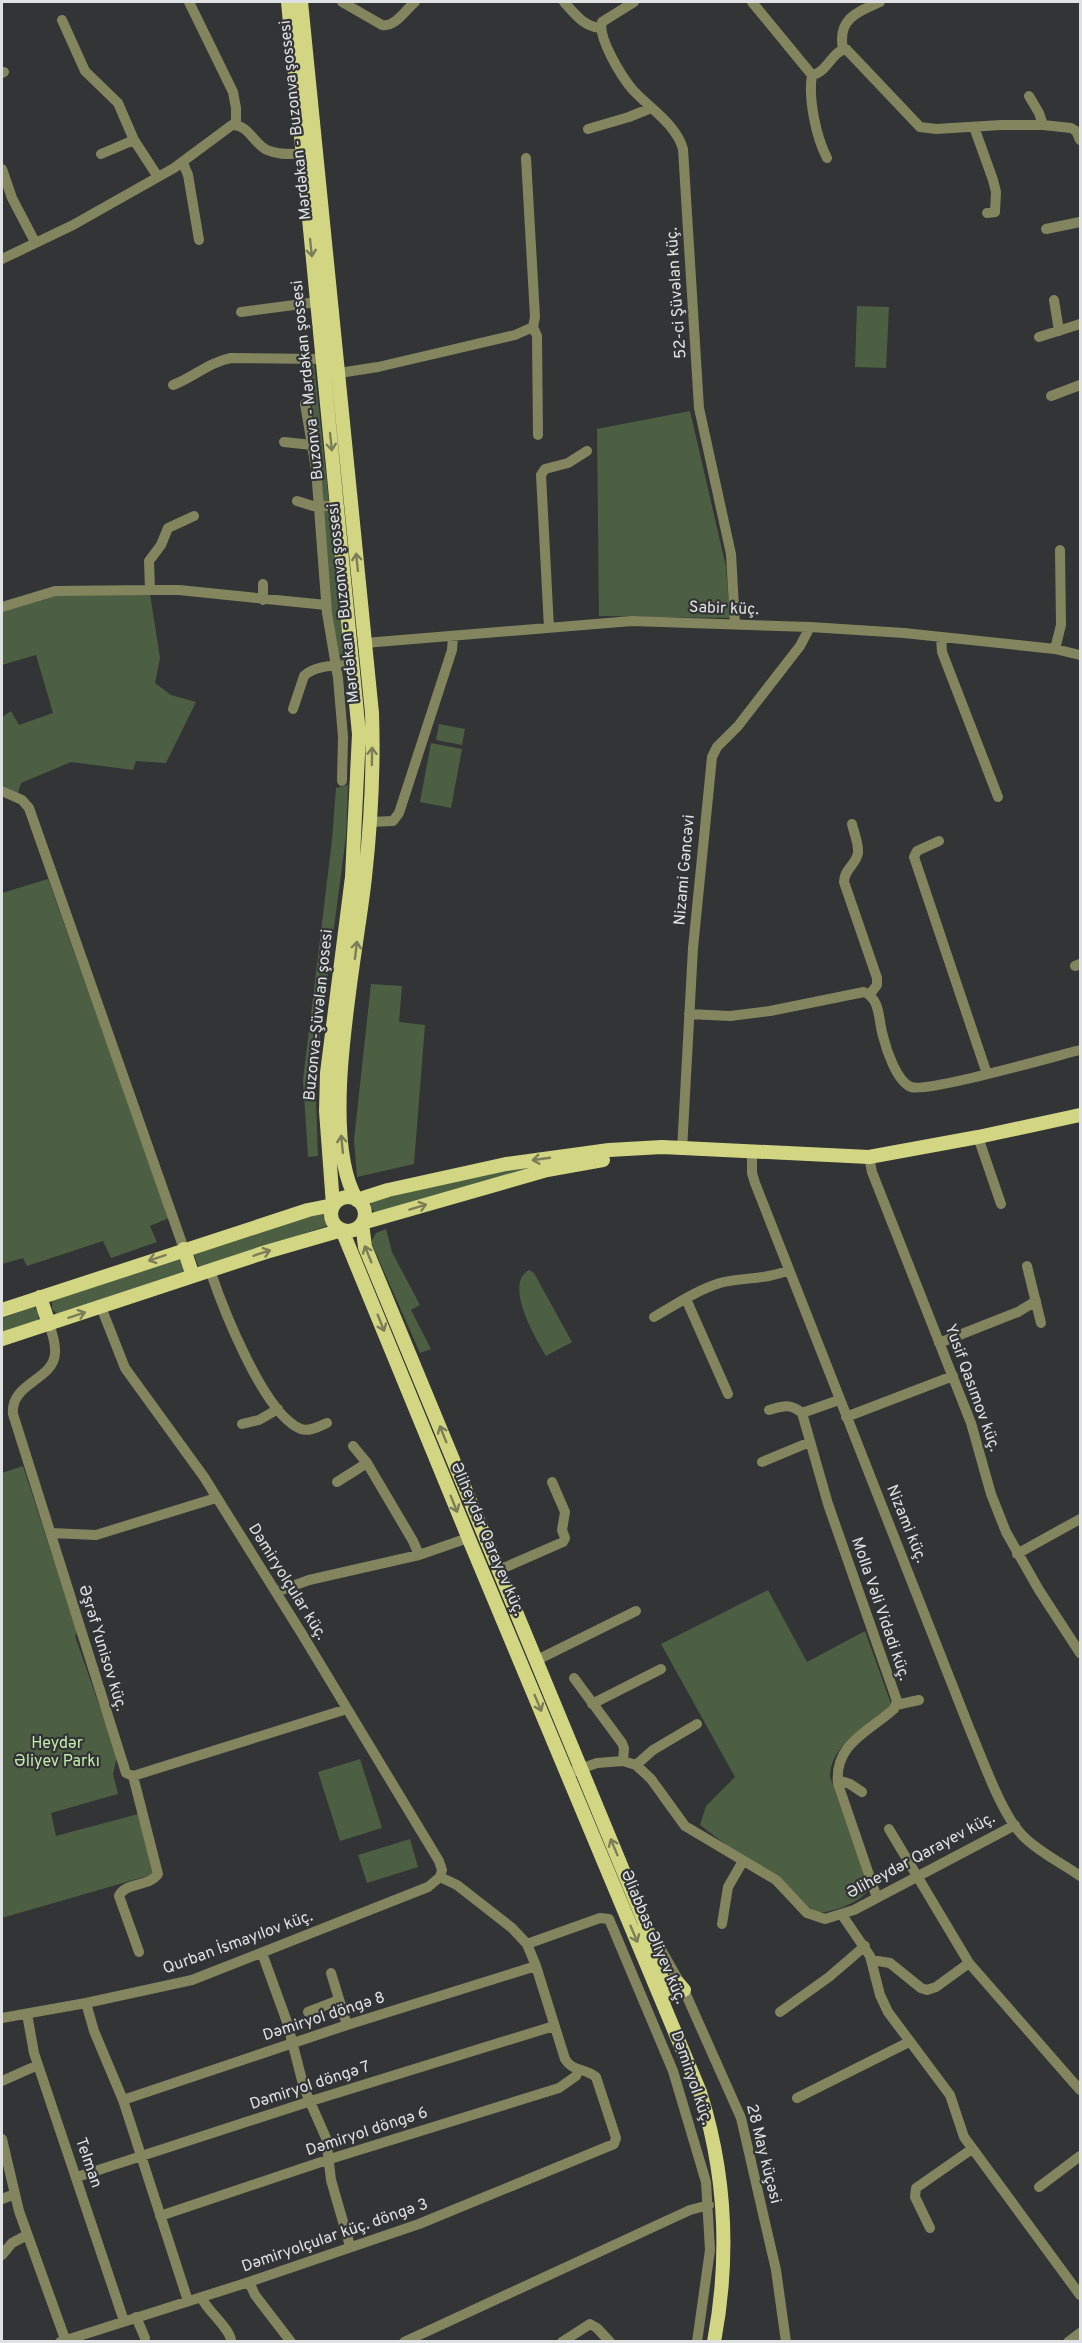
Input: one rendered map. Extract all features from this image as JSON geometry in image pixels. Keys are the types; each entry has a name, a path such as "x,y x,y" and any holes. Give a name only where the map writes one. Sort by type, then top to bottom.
{"main road":[{"name":"Buzonva - Mərdəkan şossesi","path":"288,2 354,665 359,734 355,828"},
{"name":"Mərdəkan - Buzonva şossesi","path":"301,2 373,733 370,822 343,1054 339,1109 345,1167 348,1182 357,1200"},
{"name":"Buzonva-Şüvəlan şosesi","path":"333,1205 326,1111 327,1073 352,877 355,828"},
{"path":"2,1310 184,1249 308,1210 333,1205 347,1197 357,1200 408,1186 537,1159 645,1147 869,1156 978,1137 1080,1115"},
{"path":"2,1339 210,1270 342,1230 353,1230 362,1223 547,1170 682,1150"},
{"path":"357,1200 363,1208 362,1223"},
{"path":"333,1205 332,1220 342,1230"},
{"name":"Əliheydər Qarayev küç.","path":"362,1223 364,1243 644,1921"},
{"name":"Əliheydər Qarayev küç.","path":"342,1230 602,1860"},
{"path":"184,1249 193,1276"},
{"path":"40,1297 49,1324"},
{"path":"409,1392 423,1386"},
{"path":"524,1671 529,1676 535,1675 538,1663"},
{"path":"602,1860 644,1921"},
{"name":"Əliabbas Əliyev küç.","path":"602,1860 691,2067 710,2127 723,2199 725,2240 721,2295 714,2342"},
{"name":"Dəmiryol küç.","path":"644,1921 668,1996 705,2091 716,2129 726,2184 730,2240 726,2295 719,2342"},
{"path":"668,1996 668,1986 671,1982 678,1983 684,1989"}],"street":[{"path":"189,2 233,92 236,125"},
{"path":"342,2 387,26 394,23 415,2"},
{"path":"564,2 581,21 589,26 600,28 607,18 634,2"},
{"path":"752,2 813,75 811,89 819,137 826,158"},
{"path":"843,49 841,33 843,27 855,14 880,2"},
{"path":"62,20 85,71 90,79 118,103 134,140 158,177"},
{"name":"52-ci Şüvəlan küç.","path":"600,28 604,42 628,84 676,133 683,149 699,408 731,554 735,624"},
{"path":"813,75 821,72 843,49"},
{"path":"843,49 849,51 920,127 936,129 1077,126 1080,140"},
{"path":"1029,96 1043,125"},
{"path":"588,129 630,117 651,108"},
{"path":"2,259 73,225 183,163 223,130 236,125 243,127 266,149 284,154 302,154"},
{"path":"974,127 996,192 995,212 987,213"},
{"path":"101,154 134,140"},
{"path":"526,158 535,317 533,327 537,336 538,435"},
{"path":"183,163 188,175 199,240"},
{"path":"2,169 12,198 35,242"},
{"path":"1046,229 1080,222"},
{"path":"1054,300 1059,331"},
{"path":"241,312 317,302"},
{"path":"1039,337 1080,324"},
{"path":"339,373 378,367 515,335 533,327"},
{"path":"173,385 190,378 219,360 231,358 322,359"},
{"path":"1051,396 1080,385"},
{"path":"305,404 316,469 326,605 336,666 343,737 342,781"},
{"path":"284,442 312,445"},
{"path":"549,628 541,475 546,469 568,463 587,451"},
{"path":"297,501 318,506 338,506"},
{"path":"150,590 149,561 161,545 168,528 195,516"},
{"path":"1055,649 1061,625 1060,550"},
{"path":"263,584 263,600"},
{"path":"2,607 55,591 150,590 179,590 326,605"},
{"name":"Sabir küç.","path":"365,642 453,637 620,621 810,627 941,637 1055,649 1080,655"},
{"name":"Nizami Gəncəvi","path":"682,1150 697,897 712,757 717,747 738,726 800,646 810,627"},
{"path":"370,822 393,822 399,813 452,650 453,637"},
{"path":"941,637 942,652 998,797"},
{"path":"293,709 303,676 316,668 354,665"},
{"path":"2,791 21,800 29,808 184,1249"},
{"path":"852,824 858,850 855,861 845,871 844,882 878,978 878,985 870,994"},
{"path":"939,841 917,851 914,857 987,1074"},
{"path":"689,1014 740,1015 789,1008 864,992 870,994 877,1004 887,1050 901,1078 909,1086 928,1087 1080,1050"},
{"path":"978,1137 1001,1204"},
{"name":"Nizami küç.","path":"752,1152 753,1178 970,1730 1015,1826 1027,1840 1080,1875"},
{"name":"Yusif Qasımov küç.","path":"869,1156 872,1172 975,1432 996,1507 1017,1554 1080,1653"},
{"path":"1027,1266 1041,1323"},
{"path":"210,1270 231,1328 252,1368 278,1409 301,1429 307,1430 327,1423"},
{"path":"654,1317 718,1284 770,1277 789,1270"},
{"path":"686,1299 728,1394"},
{"path":"939,1343 1018,1312 1036,1301"},
{"name":"Dəmiryolçular küç.","path":"101,1307 125,1368 195,1463 276,1592 439,1861 442,1870 441,1877"},
{"name":"Əşrəf Yunisov küç.","path":"49,1324 55,1344 55,1356 45,1371 17,1395 12,1407 124,1768 126,1773 133,1776 158,1874 152,1880 124,1889 119,1896 139,1952"},
{"path":"846,1417 953,1376"},
{"path":"769,1410 788,1405 802,1413 839,1400"},
{"path":"242,1424 259,1420 278,1409"},
{"name":"Molla Vəli Vidadi küç.","path":"802,1413 828,1504 895,1696 896,1705 859,1736 844,1752 838,1767 838,1780"},
{"path":"762,1462 810,1442"},
{"path":"353,1446 367,1463 419,1555"},
{"path":"337,1482 367,1463"},
{"path":"499,1570 563,1542 565,1512 552,1482"},
{"path":"51,1533 96,1535 216,1498"},
{"path":"1017,1554 1080,1519"},
{"path":"276,1592 309,1580 419,1555 468,1538"},
{"path":"538,1663 636,1611"},
{"path":"592,1704 661,1669"},
{"path":"574,1678 622,1743 623,1761"},
{"path":"896,1705 920,1700"},
{"path":"133,1776 347,1709"},
{"path":"636,1765 653,1750 697,1724"},
{"name":"Əliheydər Qarayev küç.","path":"580,1768 597,1763 623,1761 636,1765 651,1779 685,1826 776,1880 813,1916 825,1919 842,1915 877,1898 1015,1826"},
{"path":"566,1774 580,1768"},
{"path":"838,1780 862,1792"},
{"path":"838,1780 877,1898"},
{"path":"889,1829 969,1963 1080,2090"},
{"path":"722,1924 728,1887 743,1861"},
{"path":"441,1877 457,1885 512,1928 527,1944 565,2059 572,2068 578,2071"},
{"name":"Qurban İsmayılov küç.","path":"2,2018 178,1984 428,1887 441,1877"},
{"name":"Əliheydər Qarayev küç.","path":"842,1915 865,1946 882,2002 893,2022 950,2094 960,2131 1080,2295"},
{"name":"Dəmiryol küç.","path":"527,1944 600,1918 606,1917 611,1922 673,2071 706,2182 710,2250 697,2342"},
{"name":"28 May küçəsi","path":"644,1921 684,1989 741,2118 776,2270 786,2342"},
{"path":"780,2012 829,1977 865,1946"},
{"path":"262,1953 287,2022 301,2078 326,2138 331,2180 351,2246"},
{"path":"871,1960 890,1963 921,1989 927,1990 936,1987 969,1963"},
{"name":"Dəmiryol döngə 8","path":"123,2100 347,2025 536,1966"},
{"path":"330,1973 347,2025"},
{"path":"308,2012 339,2000"},
{"path":"86,2003 94,2031 123,2100 188,2301"},
{"name":"Telman","path":"27,2014 38,2065 124,2321"},
{"name":"Dəmiryol döngə 7","path":"77,2177 311,2101 554,2026"},
{"path":"797,2098 909,2042"},
{"path":"2,2081 38,2065"},
{"name":"Dəmiryolçular küç. döngə 3","path":"62,2340 249,2282 448,2213 614,2144 616,2138 596,2077 588,2072 578,2071"},
{"name":"Dəmiryol döngə 6","path":"160,2216 330,2159 559,2088 576,2076 578,2071"},
{"path":"2,2139 27,2235 62,2340"},
{"path":"930,2228 915,2197 916,2188 972,2149"},
{"path":"1039,2187 1080,2156"},
{"path":"2,2199 15,2194"},
{"path":"404,2342 690,2210 709,2205"},
{"path":"2,2255 12,2243 27,2235"},
{"path":"249,2282 255,2295 291,2342"},
{"path":"201,2297 208,2310 229,2331 231,2342"},
{"path":"136,2317 145,2338"},
{"path":"562,2342 590,2324 610,2342"},
{"path":"1068,2342 1080,2333"}],"green space":[{"path":"857,306 889,307 886,368 855,367"},
{"path":"308,363 314,363 329,502 321,502"},
{"path":"690,411 726,567 730,618 599,616 597,429"},
{"path":"321,510 330,511 345,660 338,660 331,616"},
{"path":"150,594 160,658 155,683 171,695 196,702 166,763 136,761 133,770 71,762 21,783 18,793 2,785 2,717 11,711 19,725 53,713 36,655 2,665 2,612 50,595"},
{"path":"439,724 465,729 462,745 436,740"},
{"path":"431,743 462,749 451,808 420,802"},
{"path":"348,785 346,836 315,1073 318,1156 308,1157 303,1080 332,840 336,788"},
{"path":"48,879 169,1218 150,1226 157,1242 111,1258 103,1241 27,1266 23,1258 2,1264 2,893"},
{"path":"371,984 402,986 399,1022 425,1025 414,1164 357,1177 354,1140"},
{"path":"528,1164 530,1168 375,1213 371,1207 371,1201"},
{"path":"323,1212 327,1219 327,1226 199,1268 193,1252"},
{"path":"386,1229 392,1252 420,1305 411,1310 431,1349 420,1353 371,1242 376,1233"},
{"path":"180,1257 185,1273 57,1314 52,1309 52,1301"},
{"path":"529,1270 534,1273 572,1342 546,1356 529,1325 520,1299 519,1287 522,1277"},
{"path":"34,1307 39,1313 38,1321 2,1333 2,1318"},
{"name":"Heydər Əliyev Parkı","path":"23,1466 77,1632 75,1636 117,1757 113,1774 118,1794 51,1813 56,1836 138,1814 154,1874 2,1918 2,1473"},
{"path":"768,1590 807,1662 865,1631 891,1706 842,1746 832,1766 830,1777 868,1886 867,1892 857,1900 844,1907 822,1913 816,1913 700,1825 706,1806 735,1777 661,1644"},
{"path":"360,1759 382,1828 340,1841 318,1772"},
{"path":"410,1839 418,1867 367,1883 358,1855"}]}
